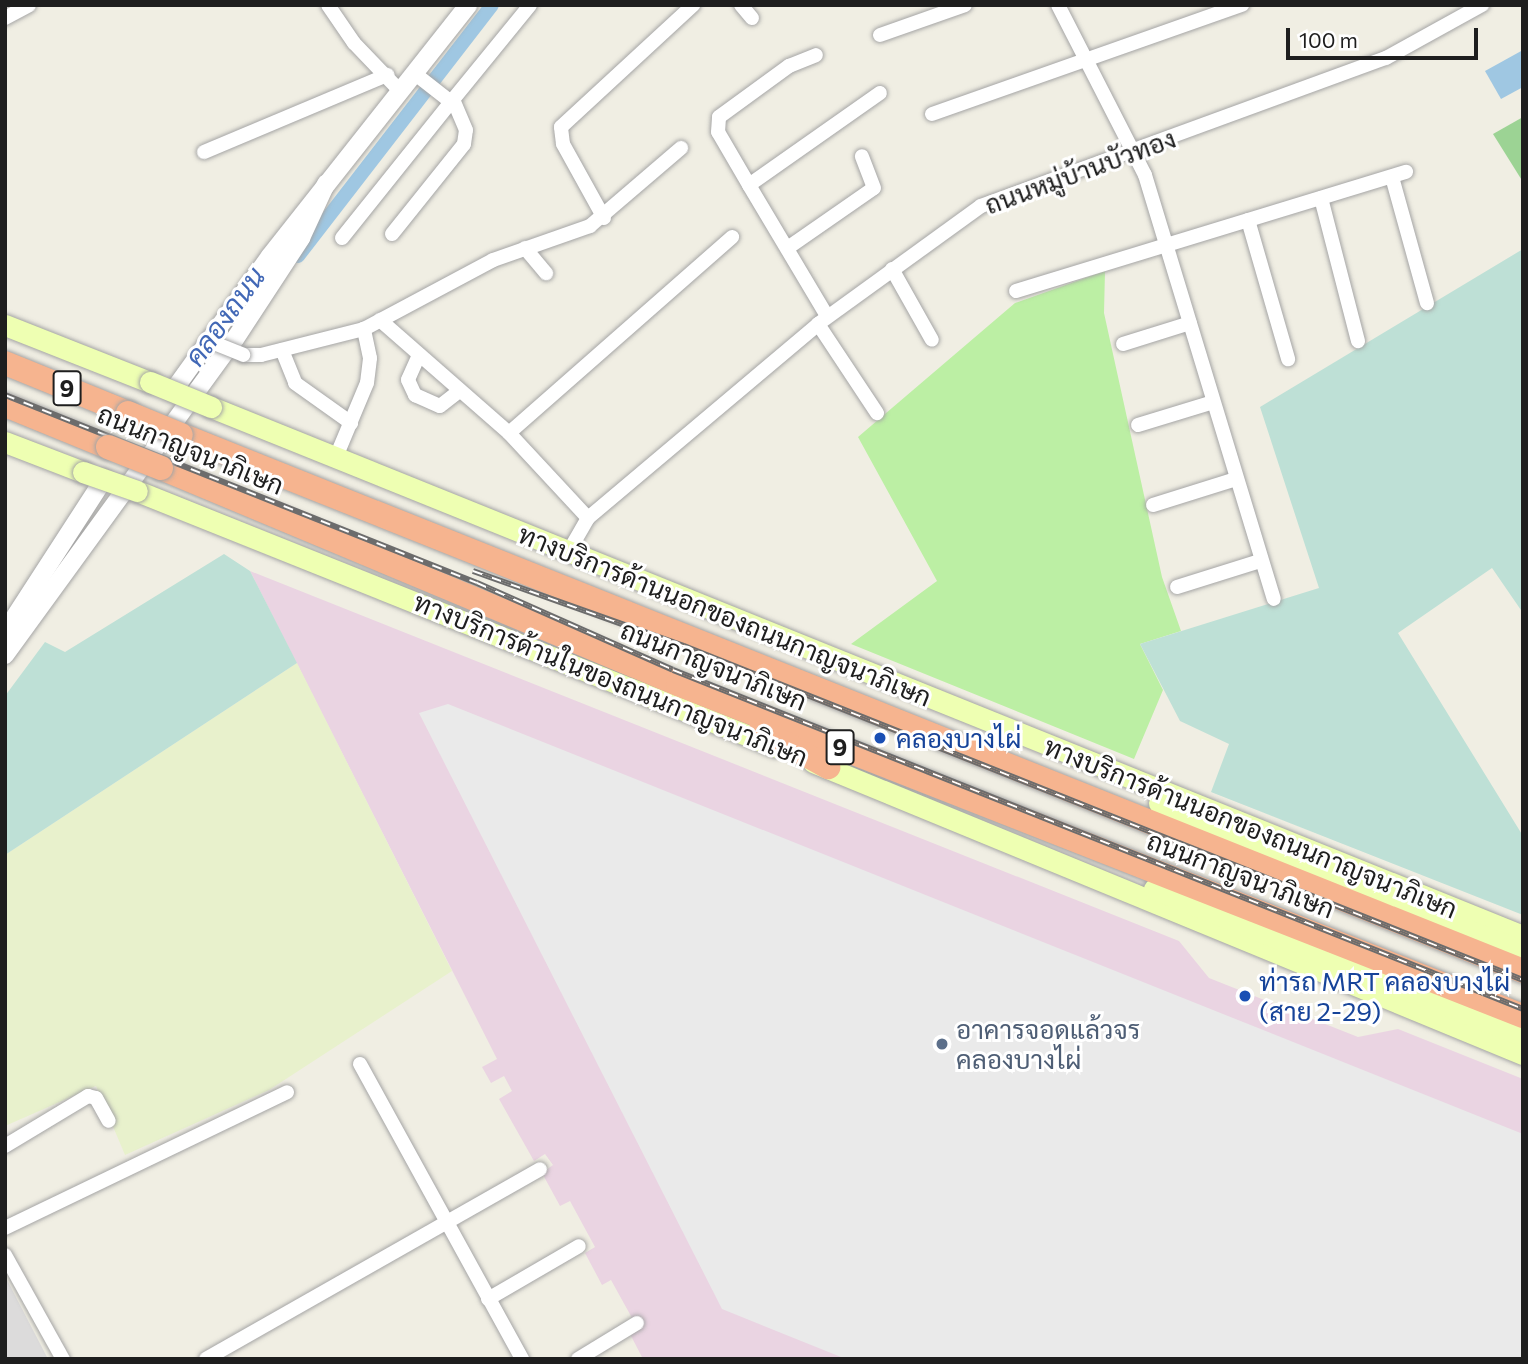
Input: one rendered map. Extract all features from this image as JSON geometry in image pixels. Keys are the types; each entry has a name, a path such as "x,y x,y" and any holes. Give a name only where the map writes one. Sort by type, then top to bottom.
{"highway":[{"name":"ถนนกาญจนาภิเษก","path":"5,363 1523,971"},
{"name":"ถนนกาญจนาภิเษก","path":"5,405 678,684 1523,1016"},
{"path":"678,684 828,767"}],"main road":[{"name":"ทางบริการด้านนอกของถนนกาญจนาภิเษก","path":"5,325 1523,936"},
{"name":"ทางบริการด้านในของถนนกาญจนาภิเษก","path":"5,442 138,491 828,767 1523,1054"},
{"path":"1037,742 1218,833 1523,951"},
{"path":"994,835 1187,901 1523,1036"}],"street":[{"path":"5,18 29,5"},
{"path":"328,5 354,43 400,91"},
{"path":"173,391 237,300 326,184 400,91 420,77 468,5"},
{"path":"342,238 530,5"},
{"path":"604,218 563,144 561,127 693,5"},
{"path":"741,5 752,18"},
{"path":"880,35 965,5"},
{"path":"1058,5 1146,175 1260,561 1274,599"},
{"path":"932,114 1242,5"},
{"name":"ถนนหมู่บ้านบัวทอง","path":"569,551 587,518 823,320 981,206 1386,58 1482,5"},
{"path":"816,55 789,66 719,117 718,132 789,247 823,320 877,413"},
{"path":"204,152 387,75"},
{"path":"392,234 464,144 466,130 452,101 420,77"},
{"path":"749,185 880,93"},
{"path":"209,341 243,355 282,350 364,329 525,248 604,218 681,148"},
{"path":"789,247 874,188 862,156"},
{"path":"1016,291 1399,174 1427,303"},
{"path":"5,655 235,339 301,238 326,184"},
{"path":"1321,198 1358,341"},
{"path":"1248,220 1288,359"},
{"path":"509,433 732,237"},
{"path":"525,248 545,273"},
{"path":"892,269 933,340"},
{"path":"380,320 509,433 587,518"},
{"path":"1123,344 1190,323"},
{"path":"336,457 370,369 364,329"},
{"path":"282,350 295,383 351,423"},
{"path":"419,355 408,380 415,395 440,406 459,391"},
{"path":"1138,425 1213,402"},
{"path":"5,632 104,479"},
{"path":"1153,505 1236,479"},
{"path":"1177,587 1260,561"},
{"path":"360,1064 522,1359"},
{"path":"5,1228 287,1092"},
{"path":"5,1146 88,1096 96,1098 108,1121"},
{"path":"206,1359 540,1169"},
{"path":"488,1299 579,1246"},
{"path":"5,1255 63,1359"},
{"path":"578,1359 638,1323"}],"shaded area":[{"path":"1523,50 1523,87 1501,99 1485,71"},
{"path":"1523,249 1523,613 1492,568 1398,633 1523,836 1523,915 1211,792 1229,744 1180,721 1140,644 1319,588 1260,407"},
{"path":"224,554 250,571 297,663 5,855 5,696 45,642 65,652"},
{"name":"อาคารจอดแล้วจร คลองบางไผ่","path":"250,571 1179,941 1209,978 1358,1037 1398,1029 1523,1079 1523,1359 643,1359 629,1332 637,1327 611,1280 602,1285 585,1253 595,1247 570,1201 560,1206 542,1173 553,1165 545,1154 534,1161 499,1099 512,1091 504,1076 491,1083 482,1067 497,1059"},
{"name":"อาคารจอดแล้วจร คลองบางไผ่","path":"448,704 1523,1134 1523,1359 846,1359 722,1309 419,713"},
{"path":"5,1276 48,1359 5,1359"}],"green space":[{"path":"1523,117 1523,182 1493,134"},
{"path":"1105,271 1104,313 1162,577 1181,631 1140,644 1163,690 1134,759 851,644 937,581 858,437 1015,303"},
{"path":"297,663 452,971 269,1090 125,1155 96,1086 5,1126 5,855"}],"waterway":[{"name":"คลองถนน","path":"298,256 492,5"}],"railway":[{"path":"5,395 477,583 673,670 1523,1009"},
{"path":"473,571 684,646 1523,980"}],"place":[{"name":"คลองบางไผ่","path":"880,738"},
{"name":"ท่ารถ MRT คลองบางไผ่ (สาย 2-29)","path":"1245,996"},
{"name":"อาคารจอดแล้วจร คลองบางไผ่","path":"942,1044"}]}
